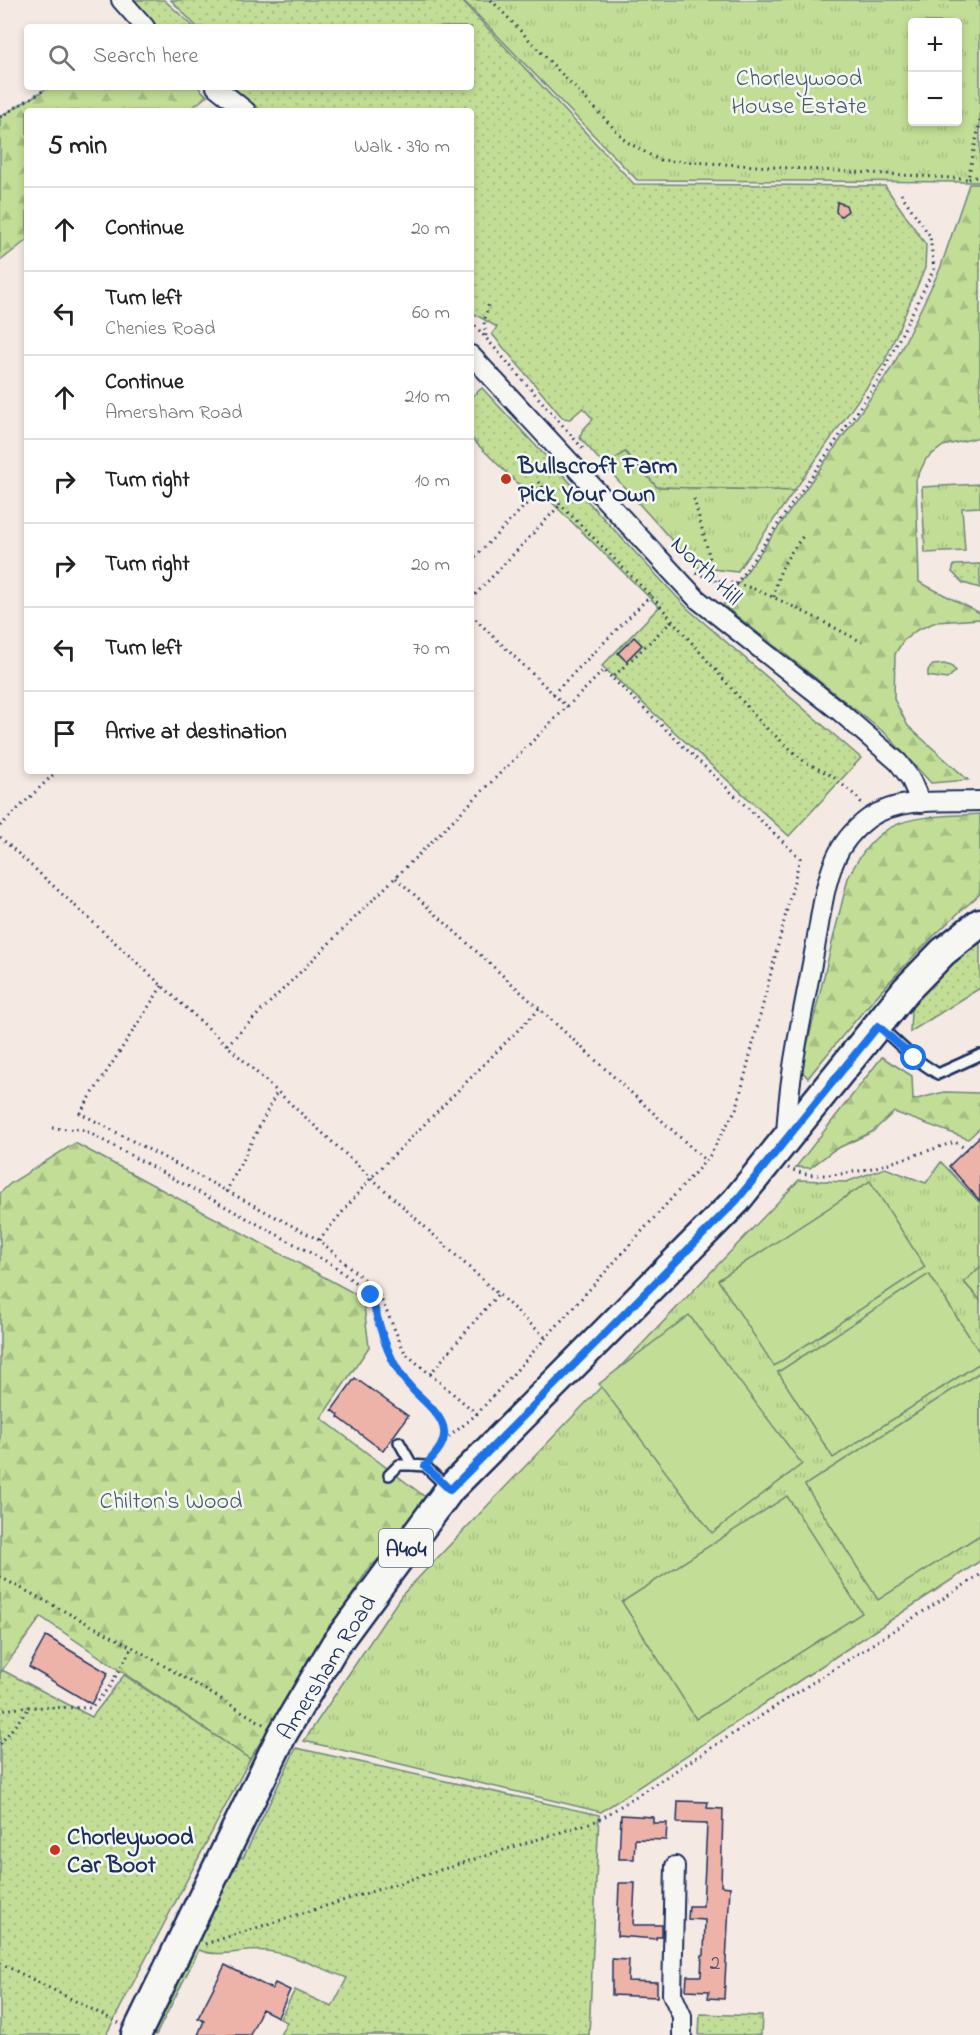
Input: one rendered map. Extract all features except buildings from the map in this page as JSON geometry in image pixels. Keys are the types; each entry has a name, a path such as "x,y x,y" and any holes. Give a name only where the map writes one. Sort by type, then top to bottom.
{"main road":[{"name":"A404","path":"778,1149 906,990 943,952 980,923"},
{"name":"Amersham Road","path":"137,2033 282,1735 335,1645 450,1490 736,1201 778,1149"}],"street":[{"path":"121,0 142,24"},
{"path":"220,90 242,108"},
{"name":"North Hill","path":"474,358 697,599 898,762 910,778 921,803"},
{"path":"778,1149 824,901 835,860 851,832 886,809 921,803 980,801"},
{"path":"675,1866 672,1994 682,2016 682,2035"}],"lane":[{"path":"878,1026 914,1058 938,1074 980,1055"},
{"path":"399,1442 412,1466"},
{"path":"389,1475 399,1465 425,1466 450,1490"}],"path":[{"path":"491,0 627,142 659,160 968,179 980,177"},
{"path":"0,117 44,90"},
{"path":"968,179 980,121"},
{"path":"736,584 878,381 934,269 930,236 902,194"},
{"path":"487,341 484,322 489,303"},
{"path":"474,325 585,452"},
{"path":"538,482 651,595 763,725 805,762 832,776 856,796 871,817"},
{"path":"474,558 543,487"},
{"path":"694,499 716,581"},
{"path":"474,596 561,504"},
{"path":"774,597 776,578 788,555 804,535"},
{"path":"692,571 716,581 736,584 774,597 862,642"},
{"path":"553,694 651,595"},
{"path":"474,618 567,707"},
{"path":"612,678 673,621"},
{"path":"227,1046 604,670 800,858 737,1107 706,1161 547,1340 477,1414 444,1441 425,1466"},
{"path":"0,826 54,774"},
{"path":"0,837 547,1340"},
{"path":"396,878 706,1161"},
{"path":"162,986 80,1113 319,1240 378,1292 405,1353 477,1414"},
{"path":"319,1240 371,1178 539,1009"},
{"path":"226,1192 277,1092"},
{"path":"52,1128 84,1130 333,1265 371,1295 385,1348 405,1381 437,1415 445,1428 444,1441"},
{"path":"778,1149 793,1171 815,1175 848,1173 956,1142 966,1149"},
{"path":"430,1374 498,1294"},
{"path":"175,1954 599,1820 980,1575"},
{"path":"0,1578 132,1647 282,1735"},
{"path":"0,1713 2,1710 29,1707 91,1708 110,1686 132,1647"},
{"path":"0,1744 29,1707"},
{"path":"0,1963 137,2033"}],"green space":[{"path":"134,0 164,0 191,24 155,24"},
{"path":"171,0 461,0 634,184 885,186 926,245 925,268 884,363 794,491 657,487 625,452 605,466 580,438 582,431 593,419 583,408 570,419 563,418 492,334 497,327 474,314 474,108 258,108 236,90 474,90 474,24 194,24"},
{"name":"Chorleywood House Estate","path":"463,0 980,0 980,182 637,180"},
{"path":"44,90 201,90 207,96 192,108 24,108 24,242 0,261 0,117"},
{"path":"969,184 980,184 980,437 943,446 926,459 916,480 919,582 980,613 980,619 936,622 917,630 903,641 895,654 894,699 908,726 968,780 931,783 886,734 723,605 893,366 940,269"},
{"path":"482,388 688,609 861,758 789,836 602,666 659,607 535,486 527,493 474,441 474,395"},
{"path":"625,452 657,487 794,491 737,572 696,567 605,466"},
{"path":"980,484 980,507 962,508 965,551 925,553 922,487"},
{"path":"980,564 980,588 963,583 952,572 954,565"},
{"path":"944,664 956,671 947,679 928,676 928,670 933,665"},
{"path":"980,814 980,894 933,937 890,982 808,1078 801,1070 848,878 860,856 886,830 901,823 936,816"},
{"path":"980,938 980,988 910,1032 911,1011 916,998"},
{"path":"882,1057 912,1076 913,1100 944,1092 980,1093 980,1128 968,1139 894,1112 872,1132 834,1150 810,1168 796,1167"},
{"name":"Chilton's Wood","path":"75,1143 363,1298 369,1347 321,1418 432,1502 367,1571 250,1759 41,1617 0,1673 0,1193 11,1183"},
{"path":"941,1162 980,1203 980,1267 964,1282 980,1300 980,1561 601,1812 304,1741 401,1596 799,1180 846,1182 885,1168 926,1183"},
{"path":"870,1181 925,1267 774,1366 718,1280"},
{"path":"980,1267 980,1300 964,1282"},
{"path":"929,1274 980,1353 980,1363 833,1458 778,1372"},
{"path":"689,1315 802,1464 712,1533 599,1384"},
{"path":"980,1372 980,1535 878,1600 805,1485"},
{"path":"787,1496 862,1613 696,1719 622,1602"},
{"path":"2,1670 92,1717 124,1675 250,1759 106,2035 0,2035 0,1673"},
{"path":"296,1748 599,1815 589,2035 280,2035 287,2022 280,2019 295,1990 332,2007 347,1978 297,1958 267,1951 215,1954 199,1950 156,2035 146,2035 234,1853 243,1858"},
{"path":"700,2014 762,2016 761,2035 699,2035"}],"place":[{"name":"Bullscroft Farm Pick Your Own","path":"506,479"},
{"name":"Chorleywood Car Boot","path":"55,1850"}],"route":[{"path":"371,1295 385,1348 405,1381 437,1415 445,1428 444,1441 425,1466 450,1490 736,1201 878,1026 914,1058"}]}
